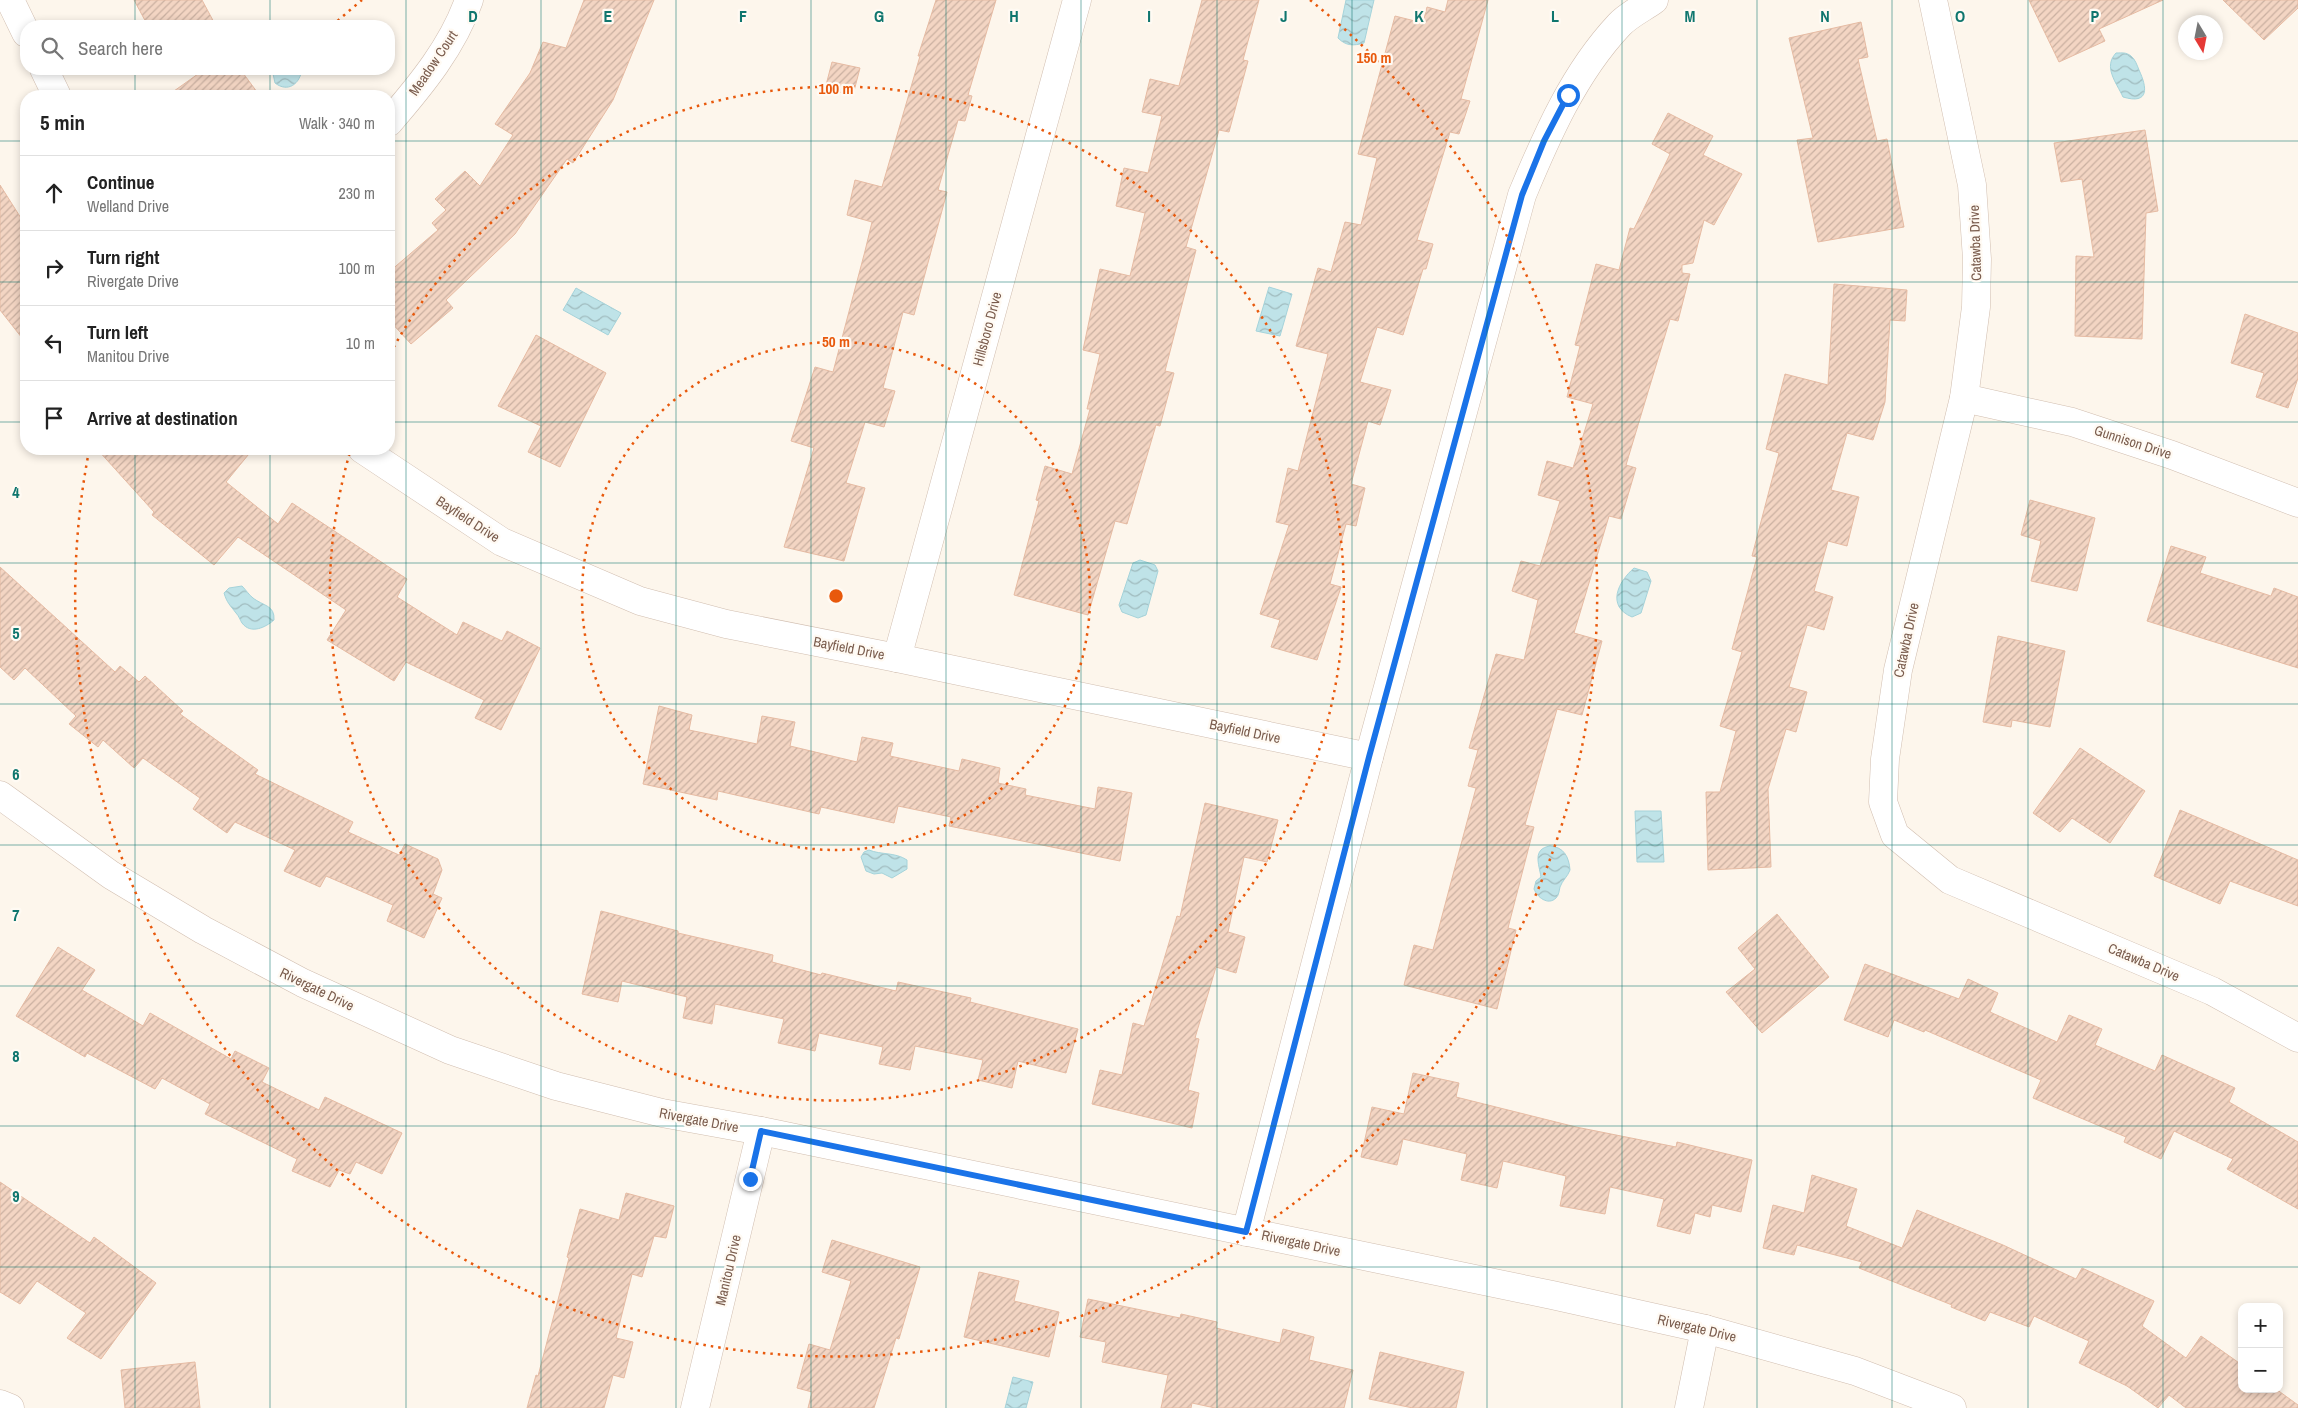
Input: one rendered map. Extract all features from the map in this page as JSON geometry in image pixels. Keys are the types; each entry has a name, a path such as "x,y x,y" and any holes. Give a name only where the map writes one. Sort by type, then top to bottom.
{"street":[{"path":"10,0 20,21"},
{"name":"Meadow Court","path":"395,115 442,54 464,16 469,0"},
{"name":"Hillsboro Drive","path":"897,658 1077,0"},
{"path":"1246,1232 1369,757 1522,195 1544,141 1568,95 1620,23 1654,0"},
{"name":"Catawba Drive","path":"1932,0 1972,185 1977,259 1976,307 1964,398 1908,623 1897,679 1884,759 1883,802 1895,835 1950,880 2212,991 2298,1038"},
{"path":"47,75 54,90"},
{"name":"Gunnison Drive","path":"1964,398 2072,422 2172,455 2298,503"},
{"name":"Bayfield Drive","path":"371,455 502,542 640,601 726,624 1369,757"},
{"name":"Rivergate Drive","path":"0,796 111,875 203,930 303,983 450,1050 556,1086 662,1113 761,1131 1552,1295 1705,1330 1856,1371 1952,1408"},
{"name":"Manitou Drive","path":"695,1408 761,1131"},
{"path":"1689,1408 1705,1330"},
{"path":"0,1404 10,1408"}],"water":[{"path":"1346,0 1374,0 1364,43 1350,45 1338,38"},
{"path":"2116,53 2127,54 2135,60 2145,88 2144,93 2138,99 2123,97 2114,80 2111,64 2112,58"},
{"path":"273,75 301,75 296,83 289,87 280,86 275,83"},
{"path":"1269,287 1292,294 1280,336 1256,331"},
{"path":"576,288 621,313 608,335 563,310"},
{"path":"1140,560 1155,565 1158,571 1146,615 1138,618 1122,612 1119,605 1133,563"},
{"path":"1634,568 1647,572 1651,581 1641,613 1632,617 1619,607 1617,594 1623,580"},
{"path":"242,586 253,598 273,611 274,620 258,629 250,629 242,623 224,593 229,588"},
{"path":"1635,811 1661,811 1664,862 1637,862"},
{"path":"1550,846 1559,848 1565,854 1570,870 1561,885 1557,897 1546,901 1534,889 1536,881 1541,877 1538,862 1539,854 1541,850"},
{"path":"869,850 902,857 907,860 907,869 892,878 882,873 874,874 866,871 861,857 864,852"},
{"path":"1013,1377 1033,1382 1026,1408 1005,1408"}],"building":[{"path":"134,0 202,0 213,20 145,20"},
{"path":"584,0 654,0 613,100 573,163 567,159 515,234 446,300 453,308 411,344 395,327 395,267 438,230 432,223 446,210 435,199 465,171 480,186 513,135 495,124 530,73 543,42 566,48"},
{"path":"936,0 996,0 968,95 972,96 965,121 958,120 938,190 947,192 914,315 903,312 883,388 895,391 884,427 865,422 846,483 865,488 844,561 784,547 814,448 791,441 815,367 833,372 865,251 872,222 847,215 855,180 882,187 920,56 918,56"},
{"path":"1202,0 1259,0 1243,60 1248,61 1229,132 1219,130 1186,247 1196,250 1165,371 1174,373 1160,426 1156,425 1127,524 1115,521 1088,615 1014,595 1039,501 1036,500 1045,466 1072,474 1090,409 1087,409 1100,354 1083,350 1100,269 1130,276 1145,213 1116,206 1124,168 1148,173 1162,116 1142,112 1150,79 1179,86"},
{"path":"1448,0 1488,0 1461,99 1470,101 1459,134 1450,132 1417,240 1433,244 1426,269 1423,269 1403,335 1377,327 1360,382 1391,390 1380,425 1368,421 1351,484 1365,488 1356,526 1346,524 1330,584 1341,587 1317,660 1271,647 1280,620 1260,614 1289,525 1276,522 1288,468 1298,471 1328,354 1296,346 1318,268 1331,272 1345,222 1361,225 1377,158 1358,154 1395,16 1423,23 1427,7 1445,12"},
{"path":"2029,0 2163,0 2099,29 2105,41 2059,62"},
{"path":"2223,0 2298,0 2298,8 2264,40"},
{"path":"1861,22 1868,57 1858,59 1877,141 1887,139 1904,227 1818,242 1797,140 1813,138 1789,38"},
{"path":"832,62 860,68 853,95 825,89"},
{"path":"197,75 244,75 256,90 175,90"},
{"path":"1668,113 1713,136 1703,155 1742,174 1714,225 1704,220 1693,263 1682,265 1682,273 1690,274 1678,321 1670,319 1626,465 1636,468 1621,519 1609,516 1574,633 1602,641 1582,715 1557,709 1525,825 1534,827 1508,928 1516,930 1497,1009 1404,985 1414,945 1433,950 1476,788 1468,786 1478,750 1469,748 1496,654 1524,660 1538,600 1512,591 1521,561 1540,566 1560,501 1538,495 1547,461 1573,468 1593,404 1567,397 1580,346 1575,345 1596,264 1619,270 1630,228 1634,229 1670,154 1652,144"},
{"path":"2145,130 2158,211 2146,213 2142,339 2075,336 2076,256 2094,257 2082,179 2061,182 2054,143"},
{"path":"0,185 20,217 20,335 0,310"},
{"path":"1834,284 1907,290 1905,321 1890,320 1885,402 1873,440 1847,433 1831,490 1859,497 1847,546 1828,541 1814,591 1833,597 1824,630 1807,625 1789,687 1807,692 1796,732 1786,729 1768,789 1771,867 1708,870 1706,792 1720,792 1736,731 1720,726 1742,652 1732,649 1757,557 1752,556 1779,453 1766,449 1785,374 1828,385"},
{"path":"2245,314 2298,333 2298,378 2288,408 2256,397 2264,373 2231,363"},
{"path":"536,335 606,373 560,467 528,452 541,426 498,406"},
{"path":"102,455 248,455 226,482 278,524 292,503 407,579 397,597 457,635 463,622 502,641 507,631 540,648 501,730 475,718 484,700 406,662 394,681 327,640 346,610 238,537 214,565 152,515 154,512"},
{"path":"2030,500 2095,518 2077,591 2031,581 2041,541 2021,535"},
{"path":"2171,546 2206,557 2200,573 2271,596 2274,588 2298,597 2298,668 2147,621"},
{"path":"0,567 115,672 120,666 139,682 145,676 183,711 180,714 258,770 255,774 353,822 348,832 399,855 405,844 438,859 442,870 433,894 442,898 424,938 387,921 393,905 326,876 320,887 284,871 295,850 235,822 227,833 193,809 200,798 143,758 134,768 103,740 98,747 69,724 76,716 25,668 14,680 0,667"},
{"path":"1998,636 2065,651 2050,727 2012,720 2011,727 1983,722"},
{"path":"659,706 692,715 689,730 757,744 762,716 795,722 790,746 857,762 862,737 893,743 890,756 959,771 962,759 1000,768 998,783 1026,789 1025,795 1095,809 1098,787 1132,793 1120,861 949,826 951,817 898,806 894,823 821,807 819,814 718,791 717,800 643,784"},
{"path":"2080,748 2145,791 2110,843 2072,818 2060,832 2033,813"},
{"path":"1205,803 1278,820 1267,862 1244,857 1228,932 1245,937 1236,973 1216,967 1195,1038 1199,1039 1188,1090 1199,1093 1192,1128 1092,1104 1100,1070 1122,1075 1133,1023 1144,1026 1177,916 1180,917"},
{"path":"2180,810 2298,860 2298,906 2230,881 2220,904 2154,876"},
{"path":"601,911 678,931 678,933 773,955 772,962 821,975 822,973 896,991 898,982 971,998 970,1002 1078,1029 1066,1073 1018,1061 1012,1088 978,1080 983,1060 915,1046 910,1070 879,1064 883,1047 819,1033 815,1051 778,1043 784,1019 715,1004 712,1024 683,1018 687,997 622,981 618,1002 582,994"},
{"path":"1777,914 1829,977 1762,1033 1726,992 1755,969 1738,948"},
{"path":"58,947 95,970 82,990 143,1026 150,1013 231,1059 235,1051 269,1068 262,1082 319,1110 325,1097 402,1133 382,1174 356,1162 350,1174 339,1170 330,1187 292,1171 297,1159 205,1114 210,1104 162,1078 155,1089 87,1053 85,1057 16,1016"},
{"path":"1865,964 1959,999 1968,979 1998,993 1990,1012 2057,1042 2069,1015 2102,1029 2095,1045 2155,1071 2162,1055 2235,1088 2229,1102 2298,1142 2298,1209 2227,1169 2233,1159 2174,1131 2161,1159 2124,1142 2126,1137 2033,1098 2041,1080 1925,1030 1924,1032 1894,1020 1888,1037 1844,1020"},
{"path":"1413,1073 1459,1083 1456,1097 1576,1127 1676,1147 1677,1142 1752,1160 1741,1212 1712,1205 1710,1217 1695,1213 1690,1234 1657,1226 1664,1199 1610,1187 1605,1214 1560,1206 1566,1176 1503,1161 1497,1188 1461,1180 1467,1154 1403,1139 1397,1165 1361,1157 1372,1107 1404,1114"},
{"path":"1812,1175 1857,1189 1846,1226 1902,1248 1917,1210 2003,1245 2076,1279 2082,1268 2154,1301 2142,1326 2186,1358 2201,1336 2238,1362 2238,1393 2282,1393 2298,1405 2298,1408 2186,1408 2169,1395 2158,1408 2127,1386 2079,1363 2089,1341 2034,1316 2029,1327 1990,1312 1985,1321 1951,1307 1952,1305 1859,1268 1862,1262 1797,1245 1794,1255 1763,1248 1773,1205 1804,1213"},
{"path":"0,1182 90,1243 94,1237 156,1283 101,1359 67,1338 86,1313 37,1281 20,1304 0,1292"},
{"path":"626,1193 674,1206 666,1238 654,1236 642,1277 632,1274 616,1338 633,1342 624,1378 613,1375 604,1408 527,1408 536,1375 538,1376 580,1209 619,1220"},
{"path":"832,1240 920,1267 899,1339 896,1338 874,1408 808,1408 812,1392 797,1388 809,1344 830,1350 851,1281 822,1272"},
{"path":"979,1272 1019,1281 1014,1301 1059,1312 1049,1357 964,1337"},
{"path":"1088,1299 1180,1318 1181,1314 1217,1322 1216,1328 1280,1343 1283,1329 1314,1337 1309,1360 1353,1370 1344,1408 1215,1408 1192,1403 1191,1408 1161,1408 1168,1375 1102,1362 1106,1342 1080,1337"},
{"path":"1380,1352 1464,1372 1456,1408 1413,1408 1369,1399"},
{"path":"195,1362 200,1408 125,1408 121,1370"}],"route":[{"path":"750,1179 761,1131 1246,1232 1369,757 1522,195 1544,141 1568,95"}]}
